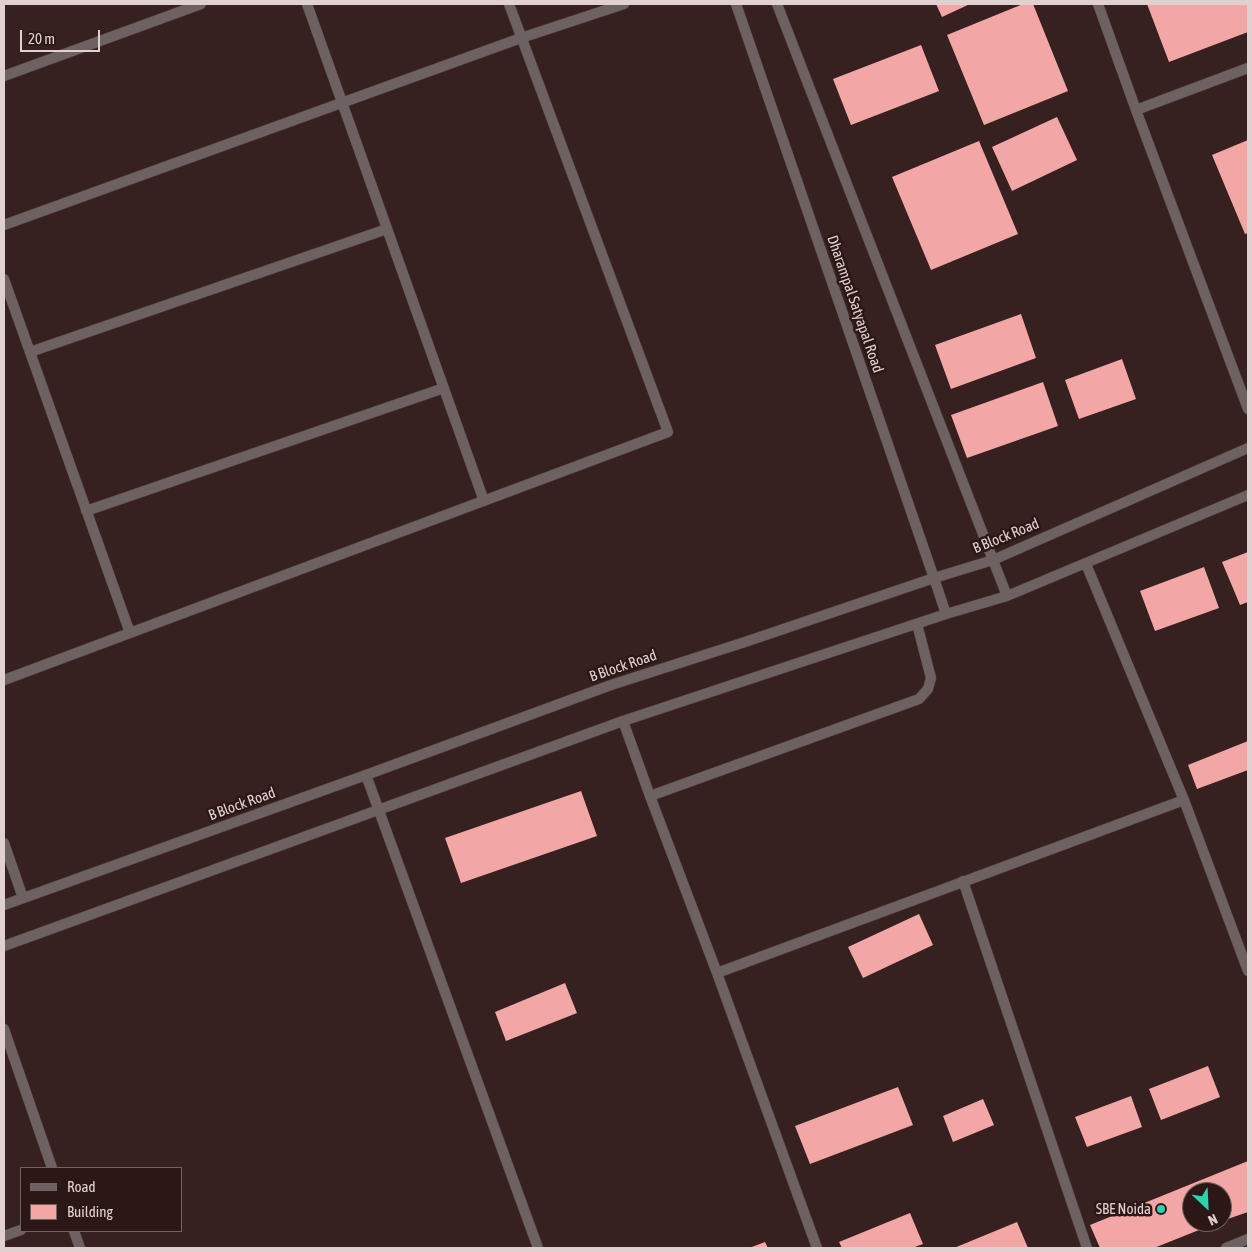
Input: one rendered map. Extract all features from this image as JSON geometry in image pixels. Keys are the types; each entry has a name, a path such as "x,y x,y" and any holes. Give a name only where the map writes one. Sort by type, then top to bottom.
{"street":[{"path":"4,76 201,4"},
{"path":"307,4 484,501"},
{"path":"4,680 668,432 508,4"},
{"path":"4,225 521,38 624,4"},
{"name":"Dharampal Satyapal Road","path":"736,4 946,614"},
{"path":"777,4 1007,596"},
{"path":"1098,4 1248,409"},
{"path":"1136,110 1248,68"},
{"path":"30,352 387,229"},
{"path":"4,279 130,633"},
{"path":"86,511 444,388"},
{"name":"B Block Road","path":"4,905 611,685 993,560 1248,448"},
{"path":"4,946 623,721 946,614 1007,596 1248,494"},
{"path":"1086,564 1184,800 1248,971"},
{"path":"650,796 919,699 928,689 932,678 917,624"},
{"path":"623,721 817,1248"},
{"path":"366,775 538,1248"},
{"path":"717,973 1184,800"},
{"path":"4,843 23,898"},
{"path":"963,882 1087,1248"},
{"path":"4,1029 52,1167"},
{"path":"4,1236 20,1230"},
{"path":"74,1232 80,1248"},
{"path":"1226,1248 1248,1239"}],"building":[{"path":"936,4 970,4 942,17"},
{"path":"1023,4 1033,4 1068,91 984,125 947,35"},
{"path":"1147,4 1248,4 1248,32 1169,62"},
{"path":"921,45 939,91 851,125 833,79"},
{"path":"1057,117 1077,160 1012,191 992,147"},
{"path":"1248,140 1248,233 1245,234 1212,155"},
{"path":"979,141 1018,234 931,270 892,177"},
{"path":"1021,314 1036,358 951,389 935,345"},
{"path":"1122,359 1136,399 1079,419 1065,380"},
{"path":"1043,382 1058,426 967,458 951,415"},
{"path":"1248,552 1248,602 1240,605 1222,562"},
{"path":"1204,567 1219,608 1155,631 1140,591"},
{"path":"1248,741 1248,770 1197,789 1188,765"},
{"path":"581,791 597,836 461,883 445,838"},
{"path":"919,914 933,945 863,978 848,947"},
{"path":"565,983 577,1013 506,1041 495,1012"},
{"path":"1208,1066 1220,1097 1161,1120 1149,1089"},
{"path":"898,1087 913,1125 810,1164 795,1126"},
{"path":"1131,1096 1142,1127 1087,1147 1075,1117"},
{"path":"983,1099 994,1125 953,1142 943,1116"},
{"name":"SBE Noida","path":"1248,1161 1248,1212 1232,1218 1232,1182 1196,1182"},
{"name":"SBE Noida","path":"1182,1188 1182,1232 1194,1232 1154,1248 1100,1248 1090,1225"},
{"path":"910,1213 923,1244 912,1248 842,1248 839,1242"},
{"path":"1017,1222 1028,1248 954,1248"},
{"path":"765,1242 768,1248 749,1248"}],"place":[{"name":"SBE Noida","path":"1161,1209"}]}
